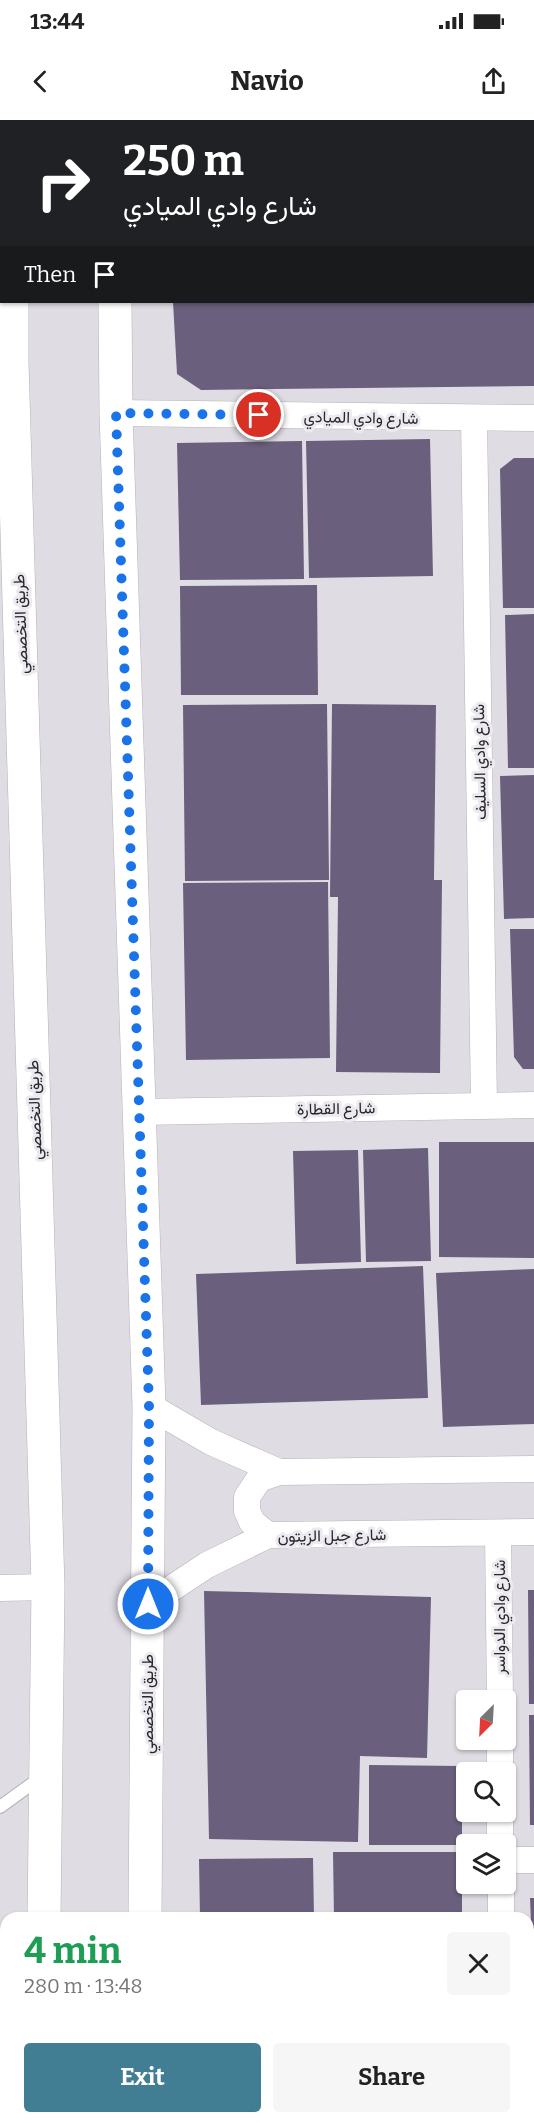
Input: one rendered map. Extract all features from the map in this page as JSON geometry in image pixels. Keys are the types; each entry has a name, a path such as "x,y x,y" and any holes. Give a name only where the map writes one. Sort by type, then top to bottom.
{"main road":[{"name":"طريق التخصصي","path":"12,303 6,359 48,1587 44,1912"},
{"name":"طريق التخصصي","path":"115,303 116,413 149,1406 146,1912"}],"street":[{"name":"شارع وادي الميادي","path":"116,413 534,418"},
{"name":"شارع وادي السليف","path":"474,418 484,1105"},
{"name":"شارع القطارة","path":"139,1112 534,1106"},
{"path":"149,1406 211,1442 279,1472"},
{"path":"268,1535 252,1522 247,1511 247,1497 259,1479 279,1472 534,1469"},
{"name":"شارع جبل الزيتون","path":"148,1604 207,1565 268,1535 534,1532"},
{"name":"شارع وادي الدواسر","path":"498,1533 500,1690"},
{"path":"0,1588 48,1587"},
{"path":"516,1860 534,1860"},
{"path":"501,1894 501,1912"}],"lane":[{"path":"0,1807 47,1773"}],"building":[{"path":"173,303 534,303 534,386 201,390 177,374"},
{"path":"430,439 433,576 309,578 306,441"},
{"path":"302,441 304,579 180,580 177,443"},
{"path":"514,458 534,458 534,608 503,608 500,469"},
{"path":"317,585 318,695 181,695 180,586"},
{"path":"534,614 534,768 508,768 505,615"},
{"path":"327,704 329,880 185,881 183,705"},
{"path":"332,704 436,705 434,880 442,880 440,1073 336,1072 338,897 330,897"},
{"path":"534,775 534,918 504,919 500,776"},
{"path":"328,882 330,1058 186,1060 183,883"},
{"path":"510,929 534,929 534,1069 523,1069 514,1057"},
{"path":"439,1142 534,1142 534,1258 439,1257"},
{"path":"428,1148 431,1261 366,1262 363,1150"},
{"path":"358,1150 361,1262 296,1264 293,1151"},
{"path":"423,1266 428,1398 201,1405 196,1274"},
{"path":"534,1269 534,1424 443,1427 436,1273"},
{"path":"528,1590 534,1590 534,1704 529,1704"},
{"path":"204,1591 431,1597 427,1758 360,1756 358,1842 209,1839"},
{"path":"529,1715 534,1715 534,1825 530,1825"},
{"path":"369,1765 456,1766 456,1822 462,1822 462,1834 456,1834 456,1845 369,1845"},
{"path":"333,1852 456,1852 456,1894 462,1894 462,1912 334,1912"},
{"path":"313,1858 314,1912 200,1912 199,1859"},
{"path":"530,1898 534,1898 534,1912 531,1912"}],"route":[{"path":"148,1604 149,1406 116,413 259,415"}]}
